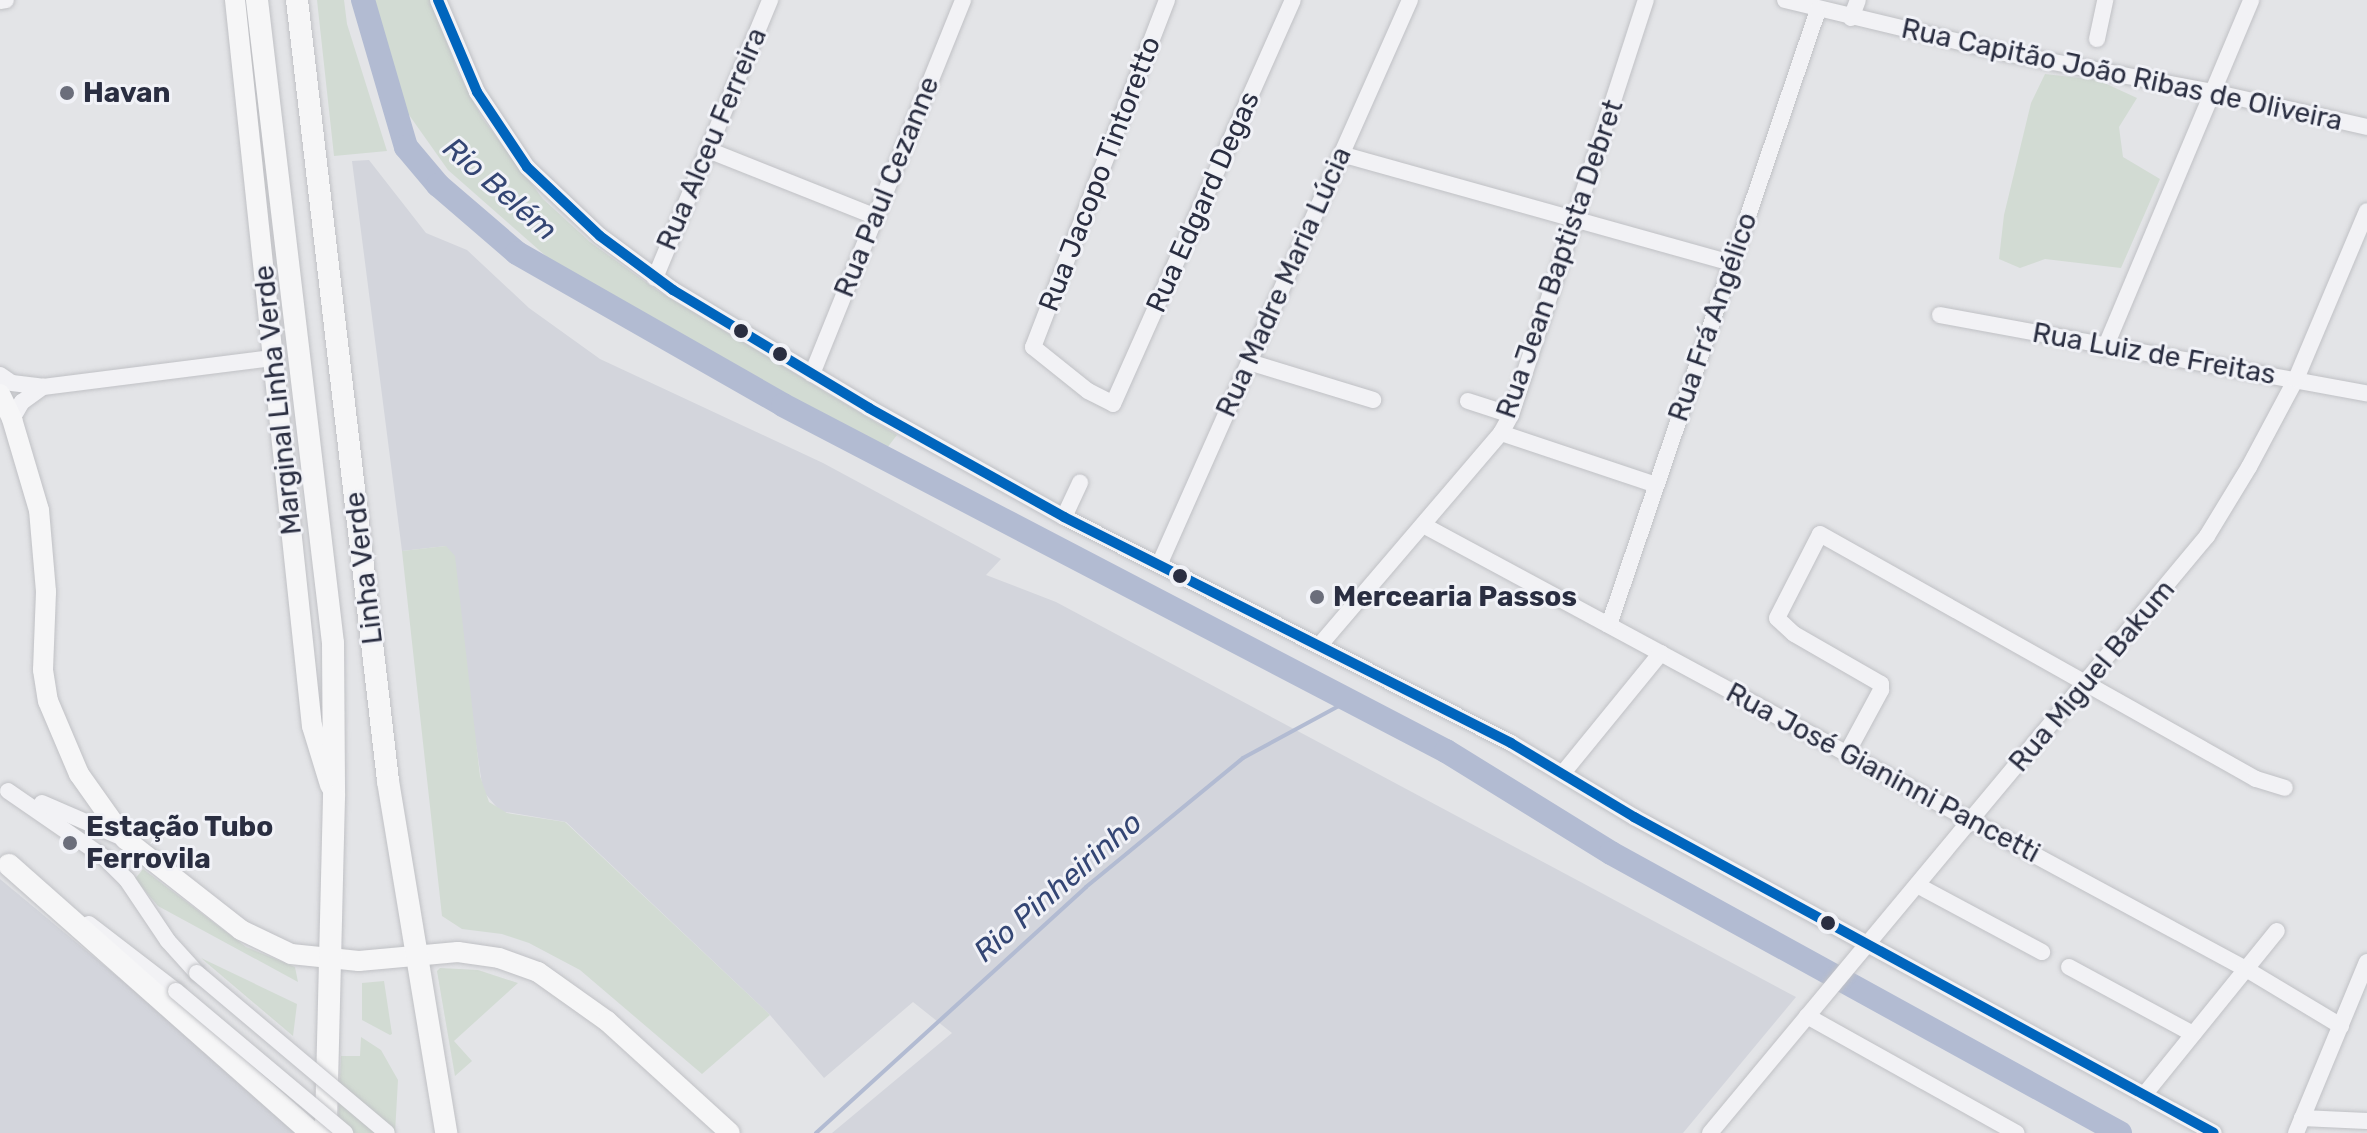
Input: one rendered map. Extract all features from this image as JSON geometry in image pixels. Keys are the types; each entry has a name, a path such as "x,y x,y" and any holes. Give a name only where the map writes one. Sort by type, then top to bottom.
{"highway":[{"name":"Linha Verde","path":"257,0 330,615 334,797 326,1133"},
{"name":"Linha Verde","path":"297,0 388,781 446,1133"},
{"path":"4,862 312,1133"}],"main road":[{"name":"Marginal Linha Verde","path":"235,0 312,726 334,797"},
{"path":"0,394 33,481 43,538 46,592 43,670 48,701 79,774 125,839 256,939 291,954 330,960 476,954 520,964 547,977 654,1060 730,1133"}],"street":[{"path":"0,1 6,0"},
{"path":"438,0 477,92 508,143 568,209 655,278 812,374 1064,517 1487,730 1864,949 2214,1133"},
{"name":"Rua Alceu Ferreira","path":"655,278 770,0"},
{"name":"Rua Paul Cezanne","path":"812,374 963,0"},
{"name":"Rua Jacopo Tintoretto","path":"1113,404 1088,391 1033,347 1167,0"},
{"name":"Rua Edgard Degas","path":"1113,404 1293,0"},
{"name":"Rua Madre Maria Lúcia","path":"1159,565 1410,0"},
{"name":"Rua Jean Baptista Debret","path":"1319,646 1501,433 1511,415 1646,0"},
{"name":"Rua Capitão João Ribas de Oliveira","path":"1785,0 2038,60 2213,92 2367,127"},
{"path":"1851,18 1858,0"},
{"path":"2097,39 2105,0"},
{"path":"2105,348 2251,0"},
{"name":"Rua Frá Angélico","path":"1609,625 1818,10"},
{"path":"708,150 876,217"},
{"path":"1341,154 1732,263"},
{"name":"Rua Miguel Bakum","path":"1710,1133 2213,527 2296,379 2367,211"},
{"name":"Rua Luiz de Freitas","path":"1940,315 2105,348 2367,393"},
{"path":"0,375 12,383 43,387 274,358"},
{"path":"1249,362 1373,400"},
{"path":"12,419 22,402 43,387"},
{"path":"1468,401 1511,415"},
{"path":"1501,433 1656,485"},
{"path":"1064,517 1080,482"},
{"name":"Rua José Gianinni Pancetti","path":"1423,525 2246,969 2341,1026"},
{"path":"1847,753 1881,690 1881,684 1794,634 1777,618 1820,534 2256,779 2285,788"},
{"path":"1563,773 1661,653"},
{"path":"4,789 125,839"},
{"path":"4,789 105,858 127,880 168,941 197,973 387,1133"},
{"path":"4,862 176,991 345,1133"},
{"path":"1917,885 2042,952"},
{"path":"2144,1095 2277,931"},
{"path":"2069,967 2193,1034"},
{"path":"2365,971 2299,1125 2367,1121"},
{"path":"1812,1011 2016,1133"}],"shaded area":[{"path":"317,0 344,0 347,24 387,151 334,156"},
{"path":"370,0 430,0 458,72 482,118 543,199 590,242 658,291 897,435 887,448 572,279 448,170 402,105"},
{"path":"2045,74 2098,80 2137,98 2119,127 2123,157 2160,179 2121,268 2045,259 2020,268 1999,259 2004,215 2031,103"},
{"path":"369,160 426,233 467,250 529,308 600,359 823,463 1001,559 986,575 1056,602 1796,997 1683,1133 832,1133 952,1033 913,1002 824,1078 770,1015 566,822 500,811 483,791 446,546 402,551 352,161"},
{"path":"446,546 455,556 480,776 489,802 507,813 565,822 770,1015 702,1074 580,970 529,943 502,934 462,929 442,916 402,551"},
{"path":"143,869 246,947 295,967 298,982 158,906 135,879"},
{"path":"0,879 296,1125 299,1133 0,1133"},
{"path":"201,958 297,1004 293,1036"},
{"path":"440,968 478,970 518,983 454,1041 472,1061 455,1076 437,971"},
{"path":"384,981 390,1035 362,1020 362,983"},
{"path":"361,1037 381,1050 398,1080 395,1133 338,1133 341,1056 360,1056"}],"waterway":[{"name":"Rio Belém","path":"363,0 406,147 438,185 517,253 783,405 1446,751 1611,853 2120,1133"},
{"name":"Rio Pinheirinho","path":"816,1133 1086,887 1243,758 1348,701"}],"transit line":[{"path":"438,0 477,92 527,167 600,236 673,290 869,408 1064,517 1511,743 1634,817 2214,1133"}],"place":[{"name":"Havan","path":"67,93"},
{"name":"Mercearia Passos","path":"1317,597"},
{"name":"Estação Tubo Ferrovila","path":"70,843"}]}
